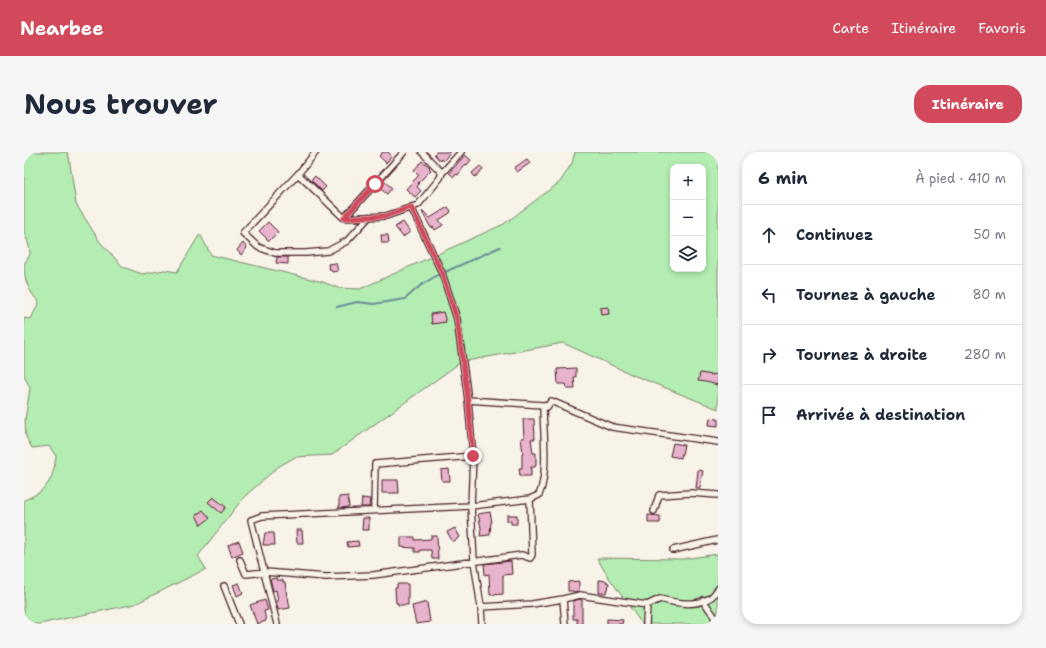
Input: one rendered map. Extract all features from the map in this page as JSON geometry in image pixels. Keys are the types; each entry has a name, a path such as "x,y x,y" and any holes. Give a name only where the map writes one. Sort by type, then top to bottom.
{"street":[{"path":"316,152 298,174 243,233 258,247 275,252 306,253 328,251 348,241 369,217"},
{"path":"344,218 404,152"},
{"path":"422,152 442,173"},
{"path":"298,174 344,218 386,216 418,205 440,178 442,173 461,152"},
{"path":"411,207 442,273 457,319 468,400 473,456 471,506 474,561 482,624"},
{"path":"468,400 543,405 547,407 551,401 612,427 718,442"},
{"path":"278,624 251,520 262,516 471,506 530,499 539,495 543,486 543,405"},
{"path":"374,510 375,464 473,456"},
{"path":"654,511 659,495 692,493 718,495"},
{"path":"240,560 246,574 264,572 326,577 374,575 522,554 530,558 532,555 530,499"},
{"path":"673,550 718,539"},
{"path":"224,586 239,624"},
{"path":"481,607 532,604 580,595 646,605 660,599 671,602 694,603 710,598 718,589"},
{"path":"563,599 565,624"},
{"path":"703,600 714,616 715,624"},
{"path":"646,605 646,624"}],"green space":[{"path":"24,152 67,152 76,204 100,242 123,267 142,274 164,270 177,272 200,234 211,255 323,282 338,288 360,289 504,224 560,182 572,163 575,152 718,152 718,409 633,375 563,343 461,362 332,455 295,457 278,467 244,497 198,556 206,569 135,604 39,624 24,624 24,500 38,493 48,484 55,465 56,456 49,446 32,448 26,437 25,420 30,388 24,375 24,318 31,319 39,302 32,294 25,276 24,265 30,254 24,232"},
{"path":"718,554 718,624 642,624 607,575 597,558 683,559"}],"building":[{"path":"383,152 388,152 392,156 386,163 379,156"},
{"path":"436,152 451,152 443,161 441,159 440,161 434,154"},
{"path":"465,155 471,160 458,175 456,174 454,177 449,173"},
{"path":"527,159 530,163 517,172 514,168"},
{"path":"422,161 430,167 429,168 431,170 418,183 419,184 417,187 421,191 415,197 406,189 419,175 414,170"},
{"path":"480,166 483,170 475,177 472,173"},
{"path":"315,176 326,187 322,191 311,180"},
{"path":"384,181 392,188 387,194 378,187"},
{"path":"448,207 451,211 450,213 439,220 443,225 435,230 433,227 431,228 422,212 423,211 430,218"},
{"path":"268,222 278,232 269,241 259,231"},
{"path":"403,222 410,232 403,237 395,227"},
{"path":"381,235 388,235 389,243 382,243"},
{"path":"243,243 247,248 241,255 237,250"},
{"path":"277,257 288,257 288,264 276,263"},
{"path":"336,263 338,271 332,272 331,269 329,269 328,264"},
{"path":"608,307 609,314 601,315 600,308"},
{"path":"443,312 446,322 432,324 431,314"},
{"path":"576,368 576,377 574,377 575,389 567,389 566,384 558,384 557,369"},
{"path":"700,373 718,375 718,385 698,381"},
{"path":"710,418 718,419 718,426 709,425"},
{"path":"523,419 534,419 535,439 531,439 533,453 536,453 536,465 535,467 531,467 531,476 520,476 519,468 522,468 523,453 521,438 524,438"},
{"path":"673,443 684,445 681,458 670,456"},
{"path":"449,469 450,481 442,481 441,470"},
{"path":"698,470 703,471 700,488 696,488"},
{"path":"382,480 398,480 399,493 382,493"},
{"path":"348,496 349,507 339,508 339,497"},
{"path":"213,497 226,507 221,513 208,502"},
{"path":"362,498 370,499 369,507 361,507"},
{"path":"203,510 210,518 201,525 196,515"},
{"path":"490,512 492,522 490,535 480,536 481,528 478,514"},
{"path":"507,515 517,515 517,524 511,524 511,521 507,521"},
{"path":"648,515 660,516 660,523 648,523"},
{"path":"363,518 369,518 369,530 362,530"},
{"path":"455,528 460,537 453,542 447,532"},
{"path":"296,530 302,530 303,543 297,543"},
{"path":"265,533 274,533 275,545 263,545"},
{"path":"431,536 437,536 438,559 432,559 431,550 420,550 420,552 415,552 415,548 401,547 401,537 415,537 415,540 431,539"},
{"path":"239,541 243,552 232,557 228,545"},
{"path":"358,541 359,546 348,547 347,542"},
{"path":"511,561 512,574 503,575 503,594 490,595 489,574 485,575 484,564"},
{"path":"277,578 277,580 283,580 283,582 285,582 290,608 278,610 276,590 273,591 270,579"},
{"path":"599,580 607,581 607,583 609,583 606,593 599,593"},
{"path":"579,581 579,591 568,591 568,582"},
{"path":"239,583 243,593 237,596 233,585"},
{"path":"397,584 408,584 408,605 398,605 398,603 396,603 395,588 397,588"},
{"path":"580,599 582,600 582,624 577,624 577,619 573,619 573,601"},
{"path":"265,600 268,610 264,611 266,621 257,624 250,605"},
{"path":"427,602 430,622 416,624 412,606"},
{"path":"607,619 623,620 622,624 607,624"}],"waterway":[{"path":"445,272 500,247"},
{"path":"337,307 357,302 374,304 405,299 420,286 439,274"}],"route":[{"path":"375,184 344,218 386,216 411,207 442,273 457,319 468,400 473,456"}]}
